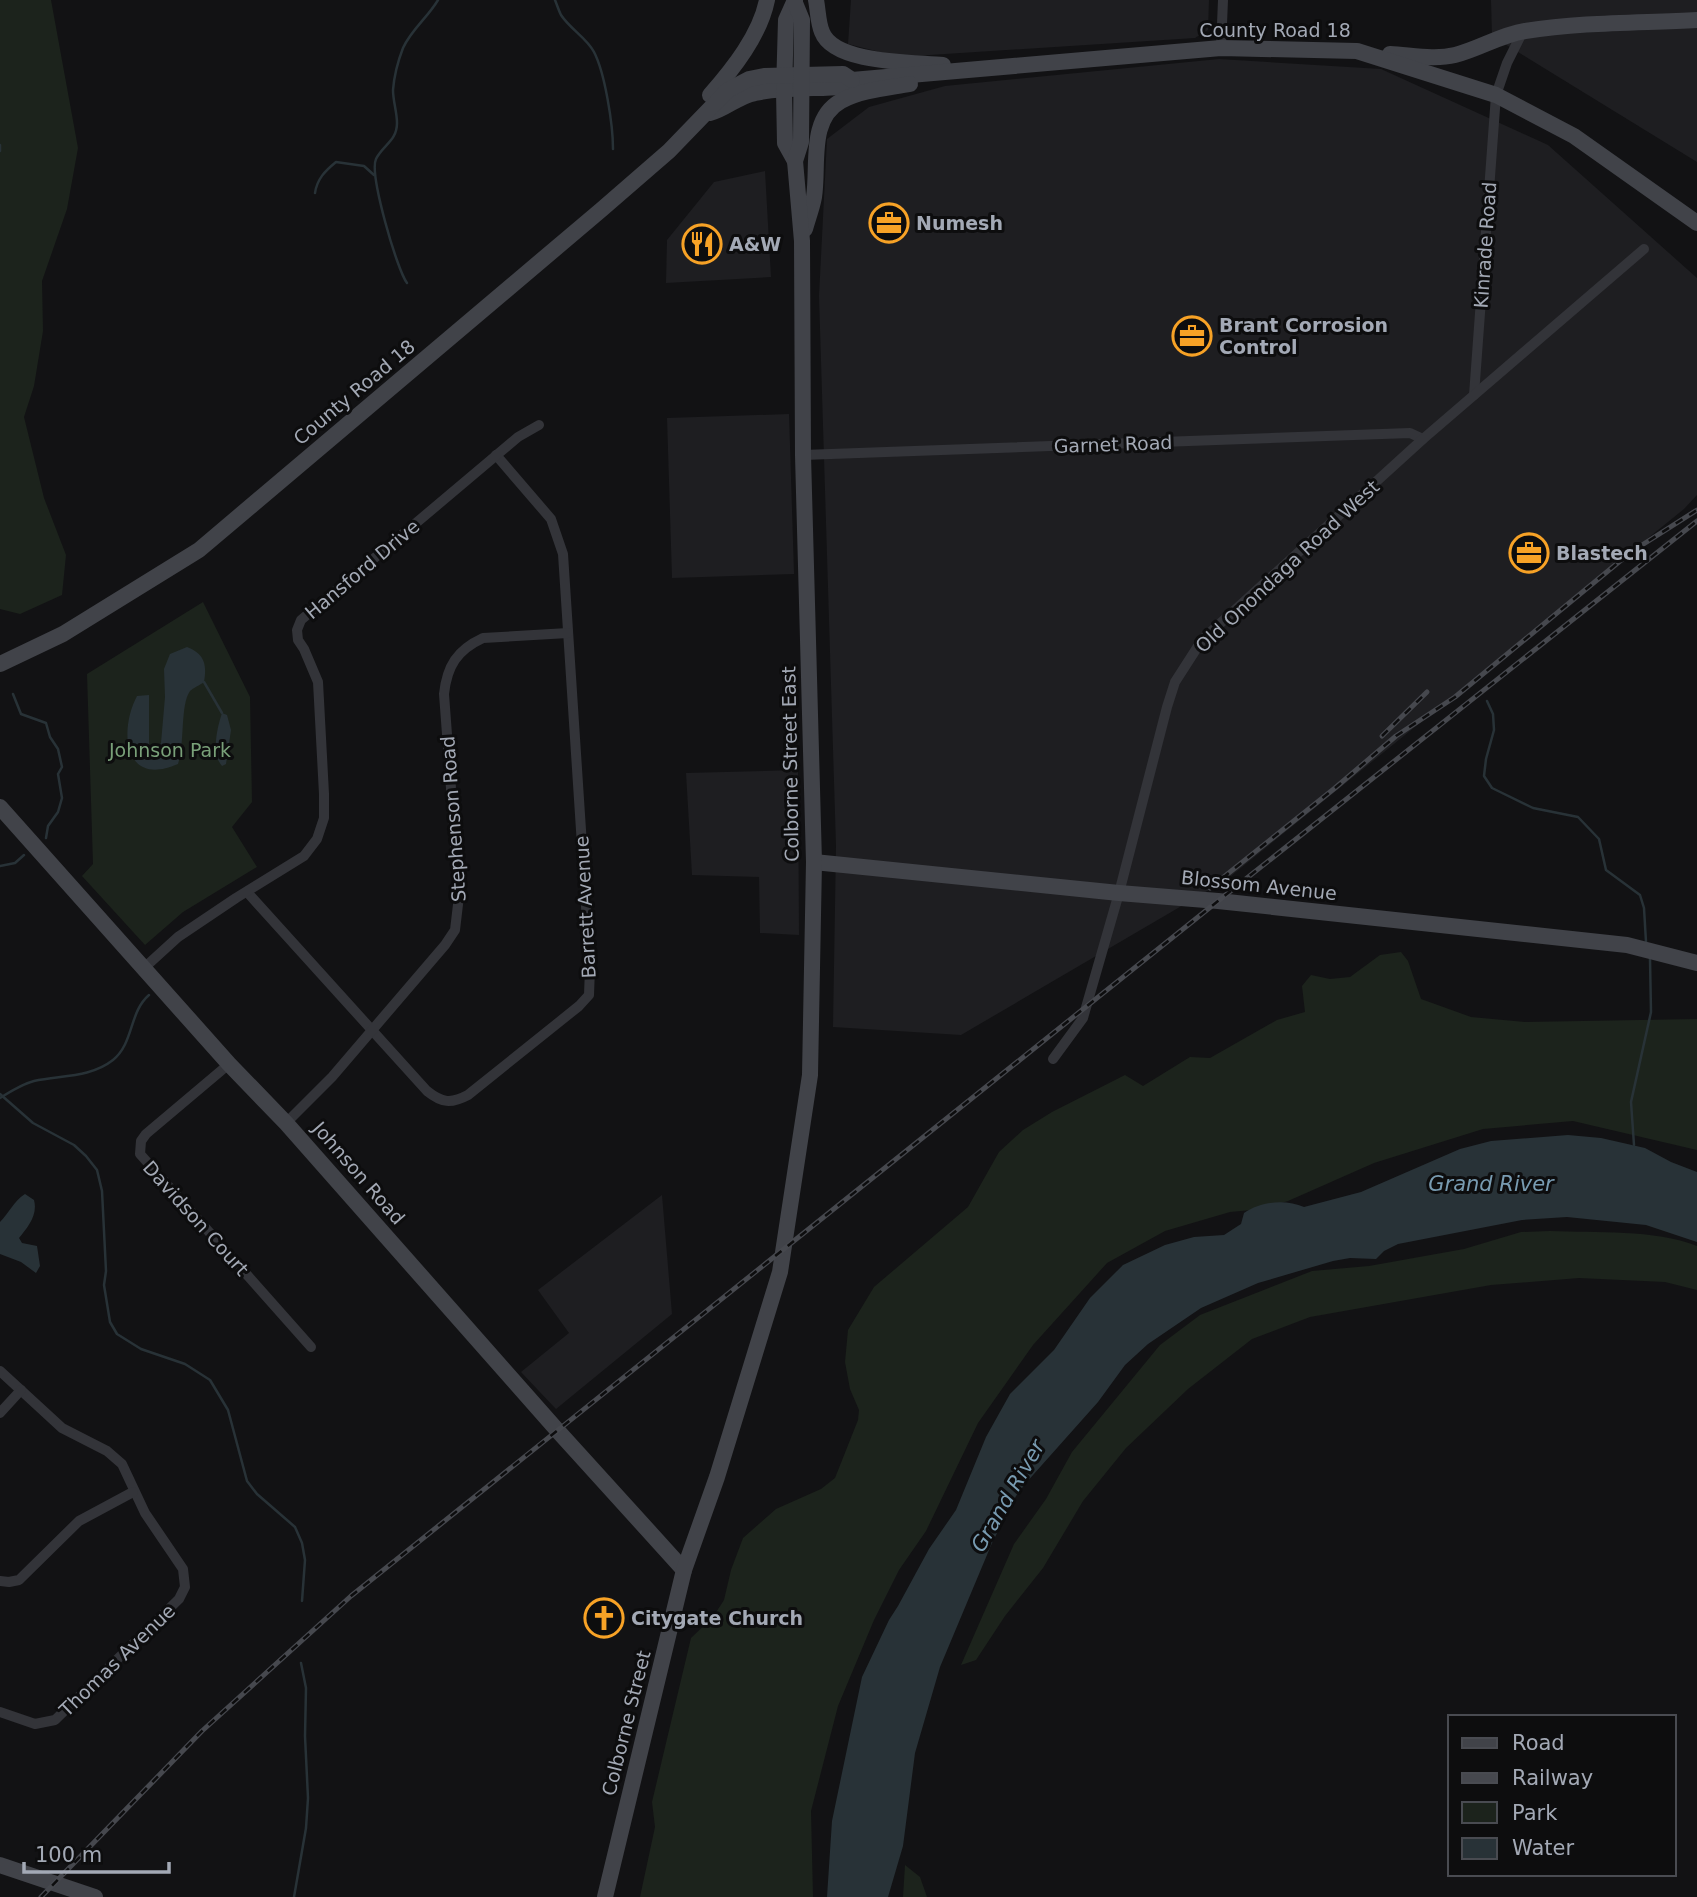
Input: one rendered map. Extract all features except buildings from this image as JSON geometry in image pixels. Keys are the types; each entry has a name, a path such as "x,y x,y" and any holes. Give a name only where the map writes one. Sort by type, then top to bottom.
{"main road":[{"path":"664,155 730,73 768,0"},
{"path":"816,0 822,34 840,50 856,56 984,68"},
{"name":"Colborne Street East","path":"753,1360 780,1272 810,1074 814,862 803,455 802,241 795,161 785,143 793,83 786,20 795,1"},
{"path":"1357,51 1437,57 1455,55 1504,35 1550,27 1697,20"},
{"name":"County Road 18","path":"0,664 63,634 199,550 601,210 664,155 708,113 722,95 742,82 764,76 793,83 843,87 852,80 1222,48 1357,51 1496,95 1574,136 1697,223"},
{"path":"802,241 814,197 820,129 828,112 835,105 862,94 984,68"},
{"name":"Johnson Road","path":"0,807 684,1570"},
{"name":"Blossom Avenue","path":"814,862 1218,901 1627,946 1697,963"},
{"name":"Colborne Street","path":"605,1897 684,1570 717,1477 753,1360"},
{"path":"0,1865 95,1897"}],"street":[{"path":"1222,48 1223,0"},
{"name":"Kinrade Road","path":"1474,395 1496,95 1523,31"},
{"name":"Old Onondaga Road West","path":"1054,1059 1083,1018 1119,893 1167,707 1175,682 1202,640 1423,439 1644,249"},
{"name":"Hansford Drive","path":"144,968 178,937 304,856 317,839 324,818 318,682 298,640 297,630 301,620 518,437 539,425"},
{"name":"Garnet Road","path":"803,455 1410,433 1423,439"},
{"name":"Barrett Avenue","path":"247,892 437,1099 454,1103 468,1095 572,1013 589,995 590,968 563,554 556,528 546,511 496,456"},
{"name":"Stephenson Road","path":"286,1123 332,1077 455,930 459,896 444,694 447,673 454,657 470,644 483,638 568,632"},
{"name":"Davidson Court","path":"229,1064 146,1134 141,1141 140,1154 311,1347"},
{"name":"Thomas Avenue","path":"0,1371 62,1428 115,1457 127,1472 133,1492 158,1534 183,1569 186,1582 182,1595 55,1720 35,1724 0,1712"},
{"path":"0,1413 21,1390"},
{"path":"0,1581 19,1580 79,1521 133,1492"}],"shaded area":[{"path":"851,0 1209,0 1208,30 1195,38 899,57 848,44"},
{"path":"1491,0 1697,0 1697,162 1492,36"},
{"path":"1219,59 1381,69 1548,145 1697,278 1697,495 1684,509 1226,880 961,1035 833,1027 836,846 819,296 827,139 869,107 945,86"},
{"path":"765,171 771,277 666,283 667,240 714,182"},
{"path":"789,414 794,574 672,578 667,418"},
{"path":"798,770 799,935 760,933 759,877 692,875 686,773"},
{"path":"662,1195 672,1314 556,1409 521,1372 569,1333 538,1290"}],"green space":[{"path":"0,0 51,0 78,148 67,209 42,281 43,331 34,386 24,417 44,498 66,555 62,595 20,614 0,609"},
{"name":"Johnson Park","path":"203,602 250,697 252,802 232,827 257,867 183,912 145,945 82,876 93,864 87,674"},
{"path":"1401,952 1408,961 1421,999 1471,1017 1525,1022 1697,1019 1697,1150 1573,1121 1483,1129 1374,1163 1288,1201 1262,1209 1230,1212 1165,1231 1107,1263 1033,1345 978,1423 926,1531 899,1570 874,1620 838,1706 811,1811 813,1897 640,1897 655,1827 652,1802 691,1638 713,1617 724,1600 743,1538 776,1509 821,1489 835,1478 858,1420 859,1410 850,1389 845,1362 848,1330 874,1287 968,1207 999,1152 1023,1130 1125,1075 1143,1086 1190,1057 1210,1058 1277,1020 1305,1012 1302,986 1311,975 1330,979 1350,977 1380,955"},
{"path":"1521,1232 1644,1234 1697,1246 1697,1290 1665,1282 1579,1278 1491,1285 1310,1317 1252,1339 1188,1389 1126,1448 1083,1501 1043,1568 1005,1616 976,1660 961,1665 1014,1544 1046,1499 1072,1452 1160,1345 1200,1315 1312,1271 1369,1266 1464,1249"},
{"path":"905,1865 920,1877 927,1897 903,1897"}],"water":[{"path":"187,647 201,657 205,665 205,676 204,682 190,691 187,697 178,764 160,769 146,768 136,762 130,752 128,724 131,710 137,696 149,695 149,747 156,749 161,743 165,697 164,669 170,654"},
{"path":"222,713 227,715 231,730 226,764 222,766 216,748"},
{"name":"Grand River","path":"1568,1135 1601,1138 1645,1148 1697,1172 1697,1242 1646,1225 1567,1217 1522,1220 1398,1244 1384,1251 1376,1259 1350,1258 1333,1261 1258,1283 1201,1308 1148,1344 1125,1365 1098,1402 1025,1484 992,1543 940,1667 915,1753 903,1846 888,1897 827,1897 832,1821 862,1677 889,1620 929,1549 956,1510 986,1437 1010,1394 1054,1350 1090,1298 1123,1265 1165,1245 1194,1237 1224,1235 1241,1224 1244,1213 1258,1206 1282,1202 1304,1207 1361,1192 1460,1149 1491,1141"},
{"path":"25,1194 34,1200 35,1211 19,1238 22,1243 37,1246 40,1266 36,1273 21,1262 0,1254 0,1222"}],"waterway":[{"path":"407,283 385,222 375,168 376,159 395,134 397,119 393,90 403,48 438,0"},
{"path":"555,0 561,15 591,47 598,61 608,99 613,149"},
{"path":"0,145 0,151"},
{"path":"315,193 322,176 336,162 364,166 374,175"},
{"path":"204,682 222,713"},
{"path":"13,694 21,714 46,723 50,737 58,749 62,767 58,774 62,798 58,812 48,826 46,838"},
{"path":"1487,701 1493,714 1494,730 1484,776 1492,788 1533,808 1578,817 1599,839 1606,870 1640,895 1644,908 1646,942"},
{"path":"0,866 15,863 24,855"},
{"path":"1634,1145 1631,1102 1651,1012 1650,959"},
{"path":"0,1098 30,1082 85,1073 113,1060 125,1045 138,1010 149,995"},
{"path":"0,1094 33,1123 74,1145 97,1170 102,1191 106,1271 104,1285 110,1322 117,1334 141,1349 185,1364 210,1380 228,1410 247,1481 257,1494 295,1527 302,1543 305,1560 302,1601"},
{"path":"294,1897 306,1828 308,1798 306,1688 301,1663"}],"railway":[{"path":"1210,888 1396,736 1455,697 1631,552 1697,510"},
{"path":"41,1897 202,1731 351,1596 1697,521"},
{"path":"1382,736 1427,692"}],"place":[{"name":"Numesh","path":"889,223"},
{"name":"A&W","path":"702,244"},
{"name":"Brant Corrosion Control","path":"1192,336"},
{"name":"Blastech","path":"1529,553"},
{"name":"Citygate Church","path":"604,1618"}]}
